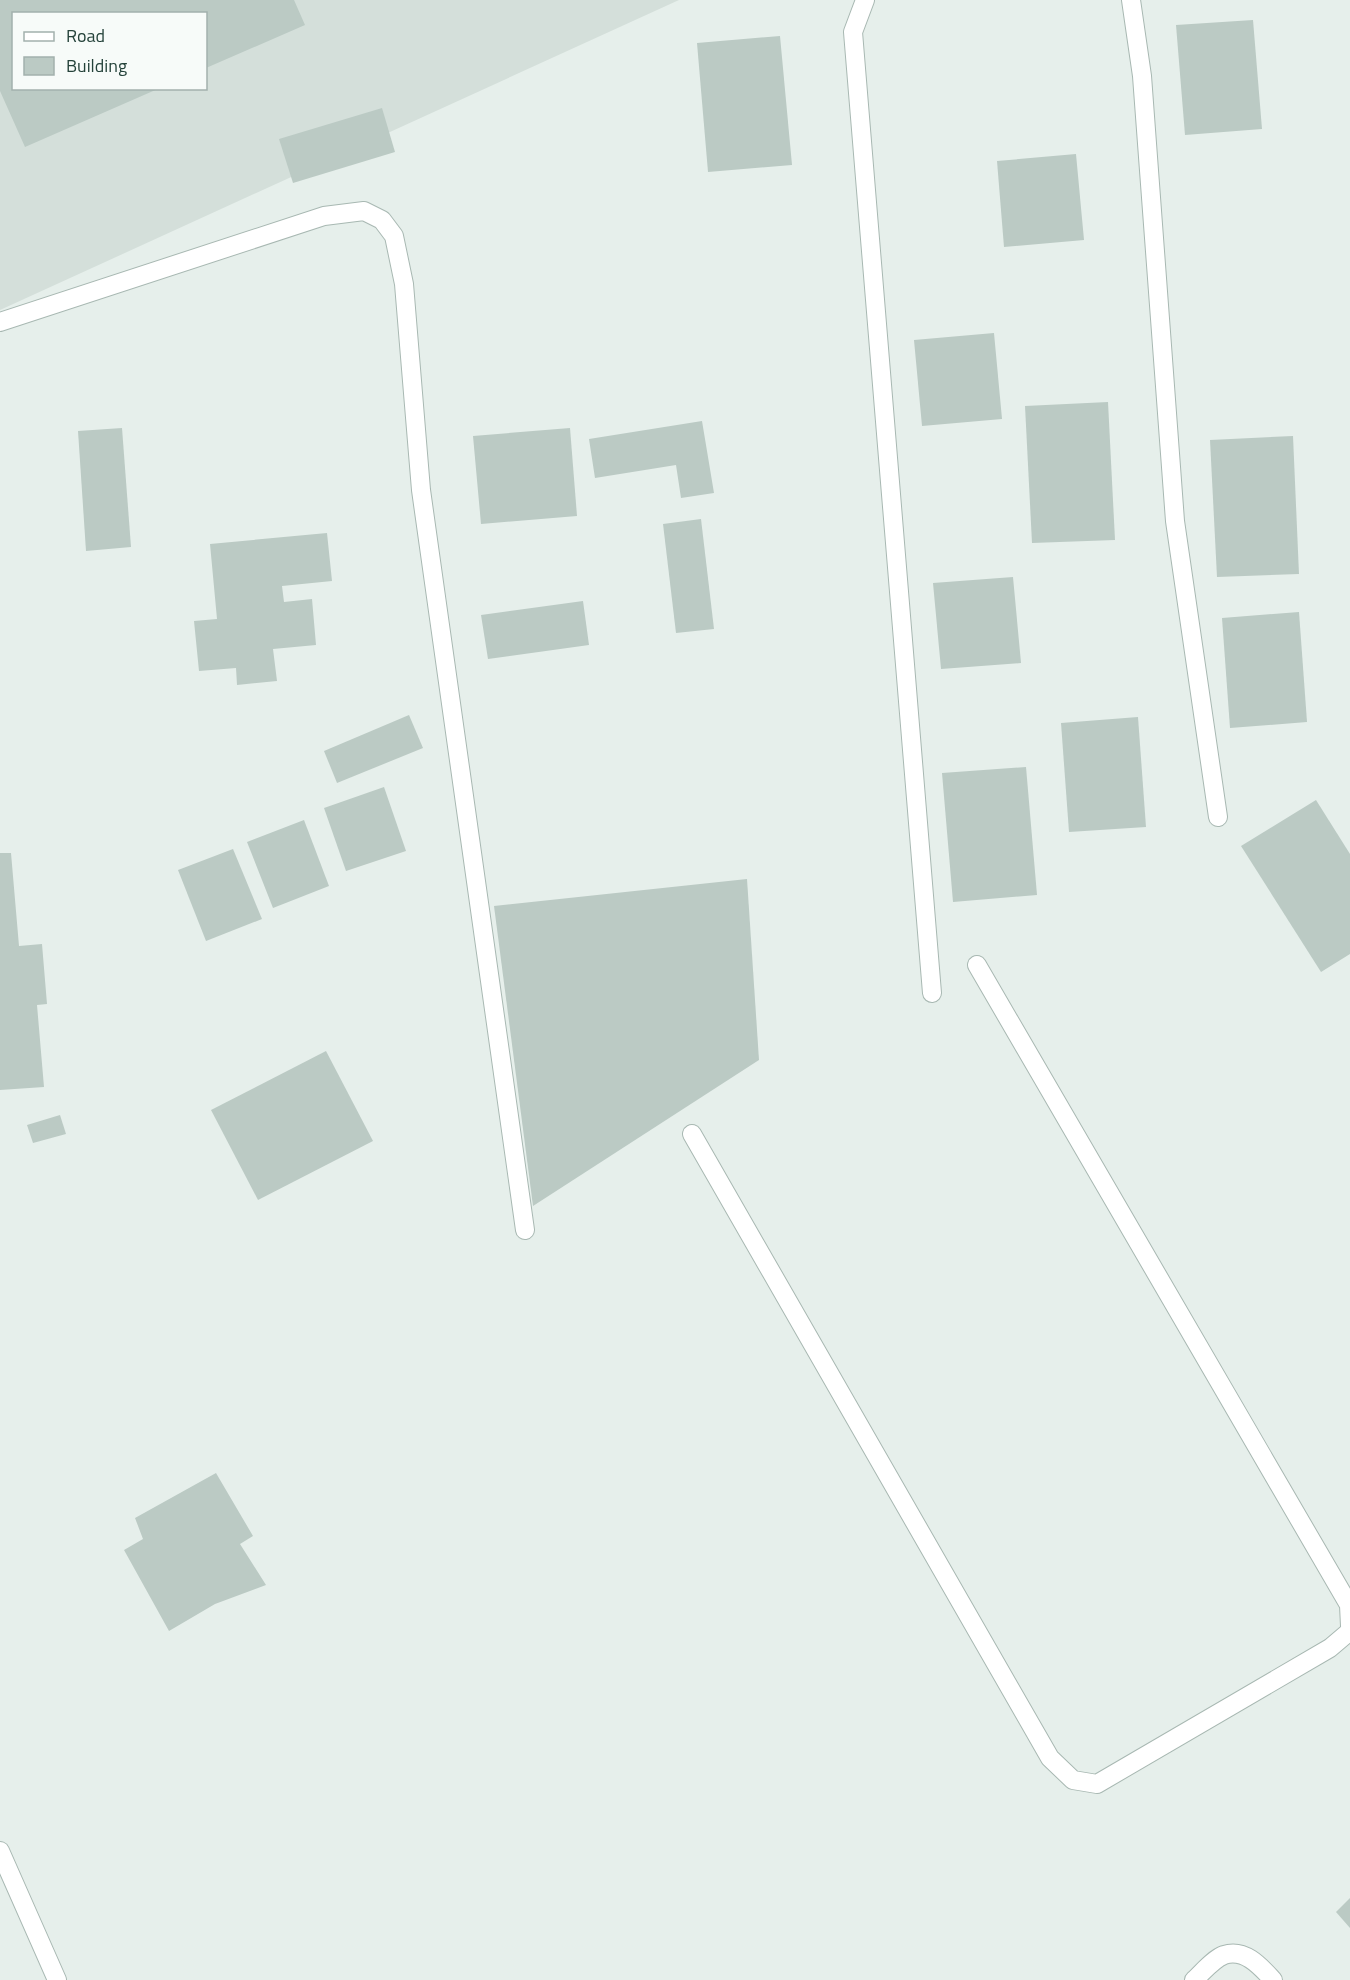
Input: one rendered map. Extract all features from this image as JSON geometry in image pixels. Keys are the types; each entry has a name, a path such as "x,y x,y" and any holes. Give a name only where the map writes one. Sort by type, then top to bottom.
{"street":[{"path":"865,0 853,32 932,993"},
{"path":"1131,0 1142,76 1175,521 1218,817"},
{"path":"0,322 324,216 364,211 382,220 394,236 404,284 421,490 525,1230"},
{"path":"977,965 1349,1605 1350,1626"},
{"path":"692,1134 1050,1758 1073,1780 1097,1784 1330,1648 1350,1631"},
{"path":"0,1851 57,1980"},
{"path":"1194,1980 1222,1956 1235,1954 1256,1962 1273,1980"}],"shaded area":[{"path":"0,0 679,0 0,310"}],"building":[{"path":"0,0 294,0 305,25 207,68 207,12 12,12 12,90 155,90 25,147 0,91"},
{"path":"1253,20 1262,129 1185,135 1176,25"},
{"path":"780,36 792,165 708,172 697,43"},
{"path":"382,108 395,152 293,183 279,139"},
{"path":"1076,154 1084,240 1004,247 997,161"},
{"path":"994,333 1002,419 922,426 914,340"},
{"path":"1108,402 1115,540 1032,543 1025,406"},
{"path":"702,421 714,493 681,498 676,465 595,478 589,439"},
{"path":"122,428 131,547 86,551 78,431"},
{"path":"570,428 577,516 481,524 473,436"},
{"path":"1293,436 1299,574 1217,577 1210,440"},
{"path":"701,519 714,629 676,633 663,524"},
{"path":"327,533 332,581 282,586 284,602 312,599 316,645 273,649 277,681 237,685 236,668 199,671 194,621 217,619 210,544"},
{"path":"1013,577 1021,663 941,669 933,583"},
{"path":"583,601 589,645 488,659 481,615"},
{"path":"1299,612 1307,722 1230,728 1222,618"},
{"path":"409,715 423,748 337,783 324,751"},
{"path":"1138,717 1146,827 1069,832 1061,723"},
{"path":"1026,767 1037,895 953,902 942,773"},
{"path":"384,787 406,851 346,871 324,808"},
{"path":"1316,800 1350,854 1350,954 1321,972 1241,846"},
{"path":"304,820 329,886 273,908 247,842"},
{"path":"233,849 262,919 206,941 178,870"},
{"path":"0,853 11,853 19,946 42,944 47,1004 37,1005 44,1087 0,1090"},
{"path":"747,879 759,1060 533,1206 494,906"},
{"path":"326,1051 373,1141 258,1200 211,1110"},
{"path":"60,1115 66,1134 33,1143 27,1125"},
{"path":"216,1473 253,1536 240,1544 266,1585 215,1604 169,1631 124,1550 143,1539 135,1518"},
{"path":"1350,1898 1350,1928 1336,1912"}]}
